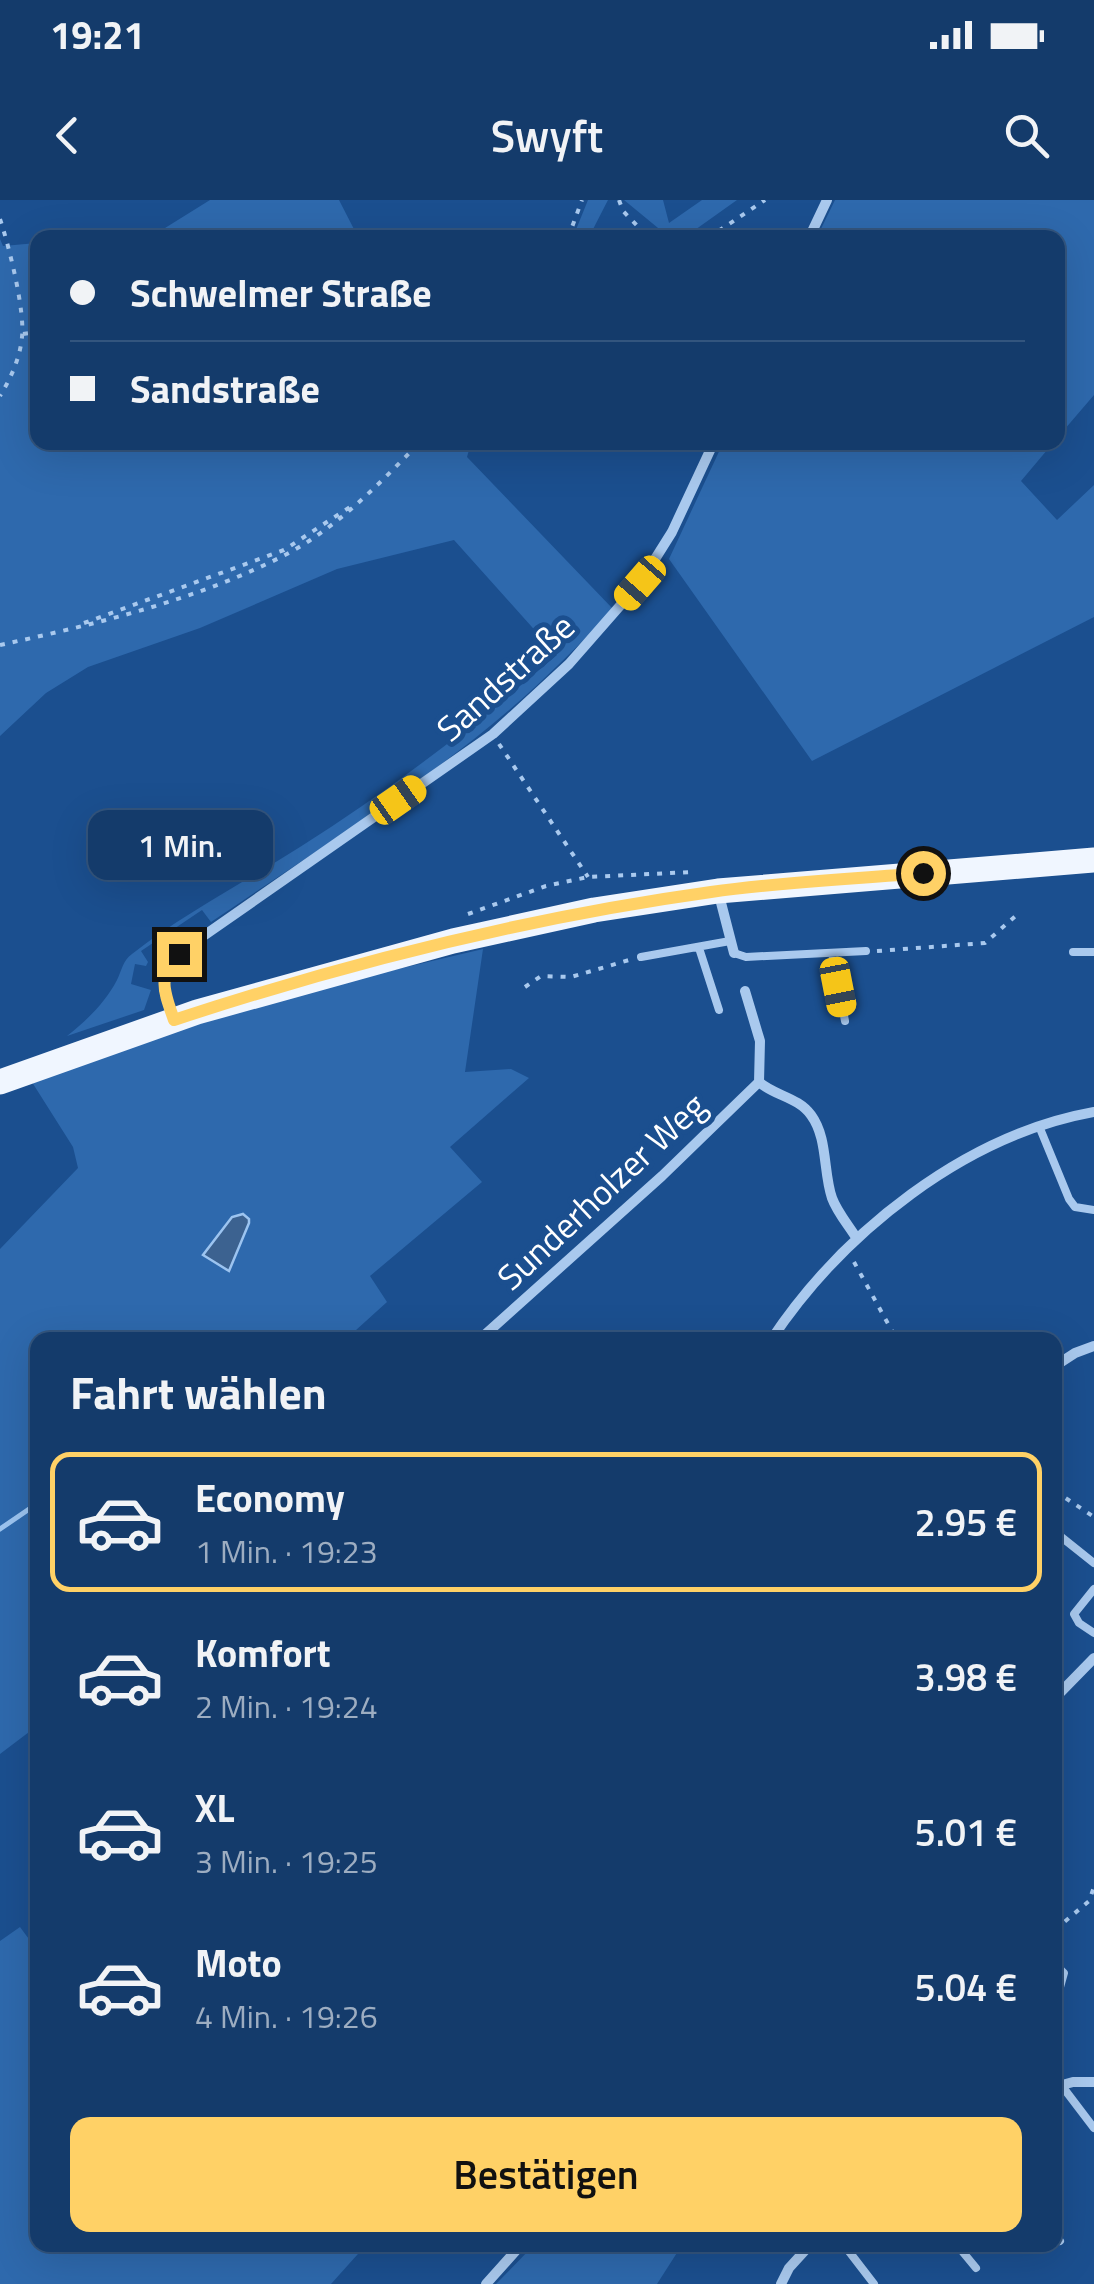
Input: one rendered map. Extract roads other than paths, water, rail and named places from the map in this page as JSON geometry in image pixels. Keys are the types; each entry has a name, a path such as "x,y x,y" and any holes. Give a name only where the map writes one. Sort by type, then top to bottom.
{"main road":[{"path":"0,1082 174,1020 453,941 594,910 718,891 1094,860"}],"street":[{"path":"813,230 827,200"},
{"name":"Sandstraße","path":"174,1020 164,984 166,967 179,954 492,734 570,664 640,583 672,532 710,450"},
{"path":"718,891 732,947"},
{"path":"745,991 760,1040 759,1082 809,1111 818,1127 833,1200 857,1238"},
{"name":"Sunderholzer Weg","path":"488,1332 662,1176 759,1082"},
{"path":"776,1332 857,1238 947,1168 1052,1120 1094,1112"},
{"path":"1062,1361 1094,1346"},
{"path":"1062,1691 1094,1658"},
{"path":"1062,2086 1094,2082"},
{"path":"486,2284 515,2252"},
{"path":"780,2284 804,2252"}],"lane":[{"path":"641,957 732,947 746,957 866,951"},
{"path":"699,948 718,1010"},
{"path":"1073,952 1094,952"},
{"path":"832,953 845,1021"},
{"path":"1039,1126 1070,1200 1075,1207 1094,1210"},
{"path":"1062,1538 1094,1563"},
{"path":"1094,1588 1074,1614 1094,1633"},
{"path":"1062,2092 1094,2128"},
{"path":"849,2252 874,2284"},
{"path":"963,2252 976,2268"}],"waterway":[{"path":"0,1529 30,1508"}]}
